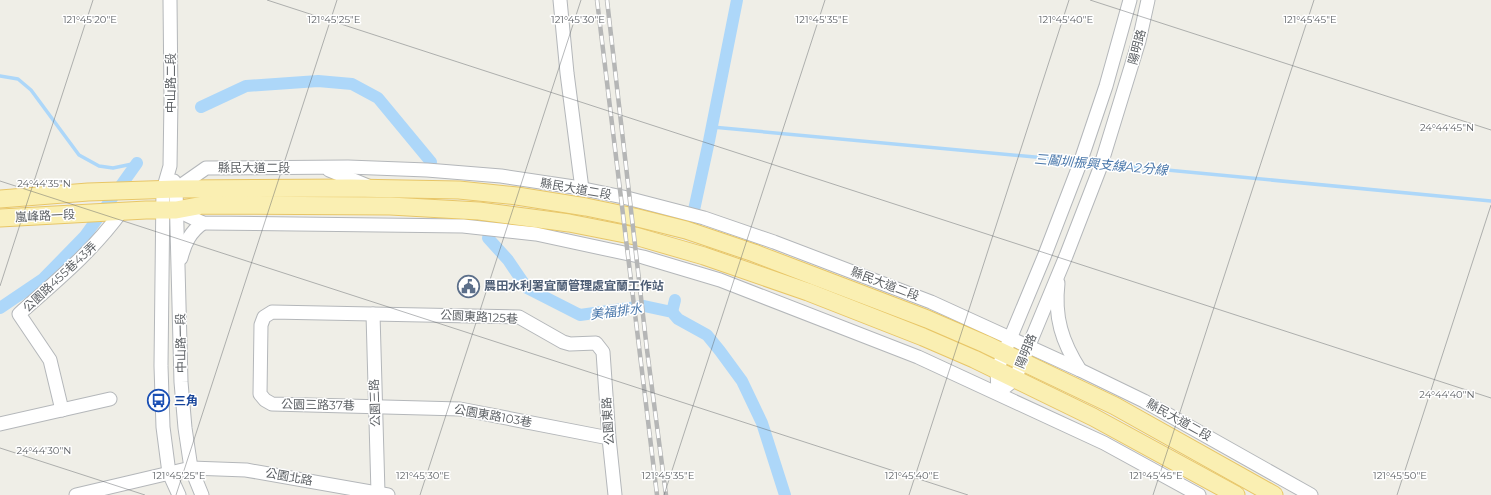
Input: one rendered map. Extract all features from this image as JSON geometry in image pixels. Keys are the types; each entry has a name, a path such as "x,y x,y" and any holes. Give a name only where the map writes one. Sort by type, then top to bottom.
{"main road":[{"name":"縣民大道二段","path":"170,189 374,188 459,190 516,196 586,207 686,230 754,253 848,288 927,320 1008,345 1274,495"},
{"name":"嵐峰路一段","path":"0,199 106,191 170,189"},
{"path":"117,212 169,211 203,205 390,206 479,211 568,223 635,236 704,256 816,295 923,337 997,370 1093,417 1236,495"},
{"name":"嵐峰路一段","path":"0,218 117,212"}],"street":[{"name":"中山路二段","path":"170,0 170,189"},
{"path":"560,0 567,73 582,189"},
{"name":"陽明路","path":"998,393 997,370 1044,257 1079,166 1112,64 1130,0"},
{"name":"陽明路","path":"998,393 1015,379 1066,256 1100,168 1139,41 1148,0"},
{"path":"322,167 374,188"},
{"name":"縣民大道二段","path":"170,189 206,168 322,167 427,170 486,174 582,189 624,197 704,218 774,242 931,302 1008,345"},
{"name":"中山路一段","path":"170,189 161,366 163,427 169,473 179,495"},
{"path":"426,225 460,210"},
{"path":"169,211 203,223 463,226 536,234 643,257 720,280 918,357 1104,443 1199,495"},
{"name":"中山路一段","path":"169,211 178,270 181,382 185,428 191,468 202,495"},
{"name":"公園路455巷43弄","path":"62,410 50,360 19,314 85,255 106,232 117,212"},
{"path":"178,270 188,238 203,223"},
{"path":"1066,256 1058,282 1057,316 1062,335 1070,354 1080,370"},
{"name":"公園三路37巷","path":"373,314 272,312 264,317 261,325 260,394 264,400 272,404 375,406"},
{"name":"公園東路125巷","path":"373,314 519,317 563,342 570,344 596,344 601,347"},
{"name":"公園三路","path":"373,314 375,406 383,494"},
{"name":"公園東路","path":"601,347 604,352 609,438 615,495"},
{"name":"縣民大道二段","path":"1025,354 1080,370 1144,401 1310,495"},
{"path":"0,424 110,399"},
{"name":"公園東路103巷","path":"375,406 460,409 609,438"},
{"name":"公園北路","path":"76,495 191,468 246,470 383,494"}],"waterway":[{"path":"694,210 737,0"},
{"path":"0,76 18,79 31,90 79,155 99,166 113,168 137,163"},
{"path":"201,107 246,86 318,81 352,84 378,98 431,162"},
{"name":"三鬮圳振興支線A2分線","path":"712,127 1078,161"},
{"name":"三鬮圳振興支線A2分線","path":"1084,162 1098,163"},
{"path":"0,308 43,279 85,236 137,163"},
{"name":"三鬮圳振興支線A2分線","path":"1104,164 1491,201"},
{"name":"美福排水","path":"488,238 508,260 527,288 580,315 644,306 672,312 678,319 707,335 742,381 762,423 785,495"},
{"path":"672,312 675,300"}],"railway":[{"path":"597,0 657,495"},
{"path":"607,0 647,350 666,495"}],"place":[{"name":"農田水利署宜蘭管理處宜蘭工作站","path":"469,286"},
{"name":"三角","path":"159,401"}]}
